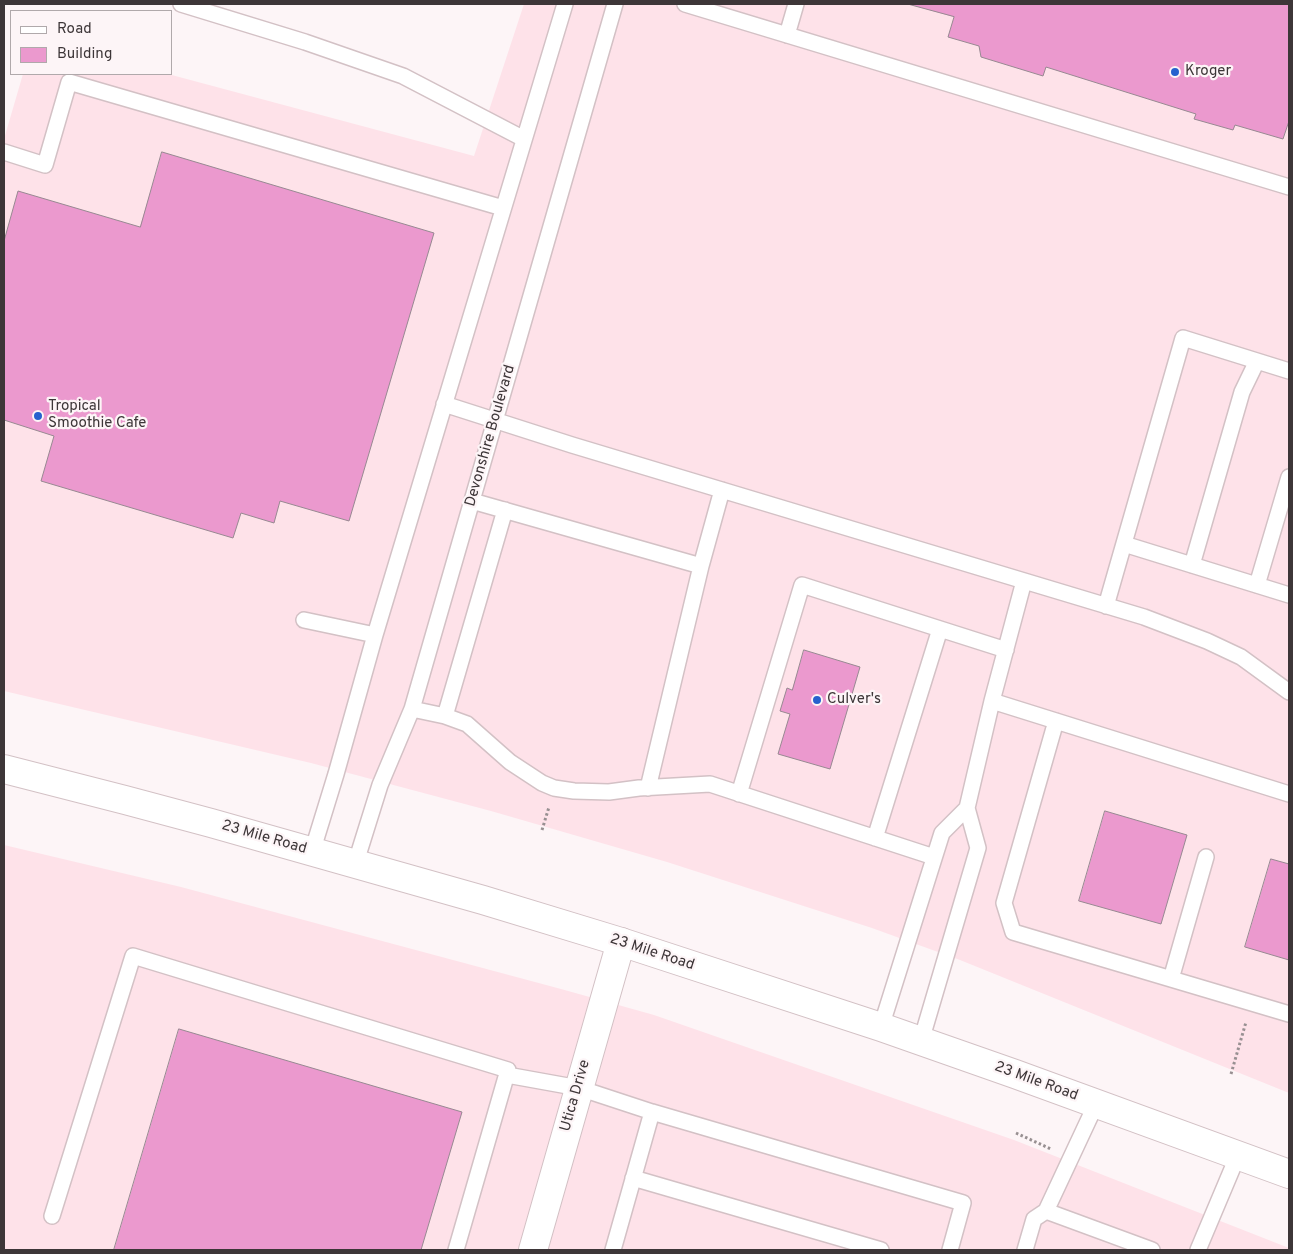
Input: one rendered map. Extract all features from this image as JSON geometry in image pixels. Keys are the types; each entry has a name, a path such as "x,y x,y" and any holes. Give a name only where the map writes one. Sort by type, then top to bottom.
{"main road":[{"name":"23 Mile Road","path":"4,769 125,800 312,852 483,900 621,942 921,1041 1289,1174"},
{"name":"Utica Drive","path":"533,1250 621,942"}],"lane":[{"path":"181,4 201,7 403,76 524,139"},
{"path":"312,852 444,404 566,4"},
{"name":"Devonshire Boulevard","path":"355,865 380,786 412,709 615,4"},
{"path":"685,4 1289,187"},
{"path":"787,34 796,4"},
{"path":"4,152 44,165 69,82 503,208"},
{"path":"1106,606 1183,338 1289,371"},
{"path":"1192,565 1242,392 1257,361"},
{"path":"444,404 1144,617 1242,657 1289,692"},
{"path":"1257,585 1289,477"},
{"path":"648,788 701,566 722,490"},
{"path":"472,501 701,566"},
{"path":"445,716 505,510"},
{"path":"1124,544 1289,595"},
{"path":"921,1041 978,848 968,808 992,701 1024,581"},
{"path":"739,794 802,585 1006,650"},
{"path":"304,620 375,635"},
{"path":"876,838 940,629"},
{"path":"992,701 1289,794"},
{"path":"412,709 445,716 467,724 510,762 542,783 554,788 574,791 609,792 710,784 934,857"},
{"path":"1056,721 1004,903 1014,932 1289,1014"},
{"path":"881,1028 942,833 968,808"},
{"path":"1171,979 1206,857"},
{"path":"52,1216 134,956 508,1070 456,1250"},
{"path":"506,1075 578,1088 652,1112 963,1203 950,1250"},
{"path":"1025,1250 1034,1219 1046,1211 1096,1104"},
{"path":"613,1250 652,1112"},
{"path":"1198,1250 1238,1154"},
{"path":"633,1178 881,1250"},
{"path":"1046,1211 1152,1250"}],"path":[{"path":"1231,1074 1252,1003"},
{"path":"1016,1133 1048,1148 1072,1156"}],"shaded area":[{"path":"524,4 1289,4 1289,1093 960,960 872,928 667,862 491,811 311,763 4,691 4,139 23,75 172,75 474,156"},
{"path":"4,845 181,887 654,1015 1014,1140 1289,1248 1289,1250 4,1250"}],"building":[{"name":"Kroger","path":"908,4 1289,4 1289,121 1283,139 1235,125 1233,130 1194,119 1196,114 1046,67 1043,76 981,57 979,46 948,37 954,17"},
{"path":"162,152 434,233 349,521 280,501 274,523 241,513 233,538 41,481 54,436 4,420 4,241 18,191 140,227"},
{"name":"Culver's","path":"804,650 860,667 830,769 778,754 790,714 780,711 787,688 792,690"},
{"path":"1105,811 1187,835 1161,924 1079,901"},
{"path":"1271,859 1289,864 1289,960 1245,947"},
{"path":"179,1029 462,1112 421,1250 114,1250"}],"place":[{"name":"Kroger","path":"1175,72"},
{"name":"Tropical Smoothie Cafe","path":"38,416"},
{"name":"Culver's","path":"817,700"}]}
